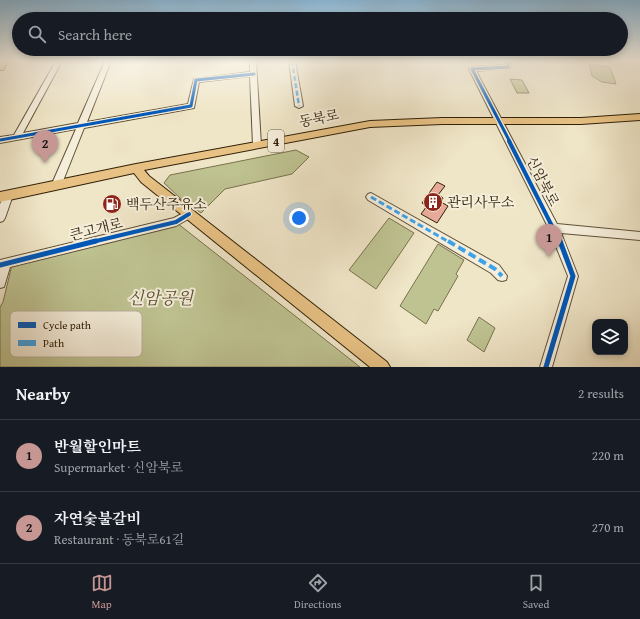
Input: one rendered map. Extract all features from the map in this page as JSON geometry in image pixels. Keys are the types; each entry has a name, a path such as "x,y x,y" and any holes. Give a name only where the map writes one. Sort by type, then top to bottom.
{"main road":[{"name":"동북로","path":"4,196 136,168 370,124 442,121 581,121 640,117"},
{"path":"136,168 145,179 382,367"}],"street":[{"path":"17,137 50,78"},
{"path":"56,186 101,78"},
{"path":"0,140 191,106 195,80 213,78"},
{"path":"254,78 257,145"},
{"path":"295,78 299,106"},
{"name":"신암북로","path":"477,78 554,228 573,276 546,367"},
{"name":"동북로","path":"0,218 4,196"},
{"path":"371,197 495,269 502,276"},
{"name":"큰고개로","path":"3,264 176,222 189,214"},
{"path":"554,228 640,236"},
{"path":"0,283 3,264"}],"green space":[{"path":"596,78 614,78 616,84 602,82"},
{"path":"510,79 522,80 529,93 517,93"},
{"path":"296,150 309,157 292,174 225,189 201,213 180,198 164,183 170,175"},
{"path":"389,218 414,233 376,289 349,270"},
{"name":"신암공원","path":"177,223 360,367 0,367 0,307 3,302 12,265"},
{"path":"438,244 464,260 456,274 458,276 438,311 434,309 426,324 400,306"},
{"path":"479,317 495,328 484,352 467,340"}],"building":[{"name":"관리사무소","path":"437,182 445,186 438,195 443,198 441,202 448,206 437,223 421,214 427,206 422,203"}],"marked path":[{"path":"295,78 299,106"},
{"path":"371,197 495,269 502,276"}],"cycle path":[{"path":"0,140 191,106 196,80 214,78"},
{"path":"477,78 554,228 573,276 546,367"},
{"path":"0,265 176,222 189,214"}],"place":[{"name":"자연숯불갈비","path":"45,163"},
{"name":"관리사무소","path":"433,202"},
{"name":"백두산주유소","path":"112,204"},
{"name":"반월할인마트","path":"549,257"}]}
